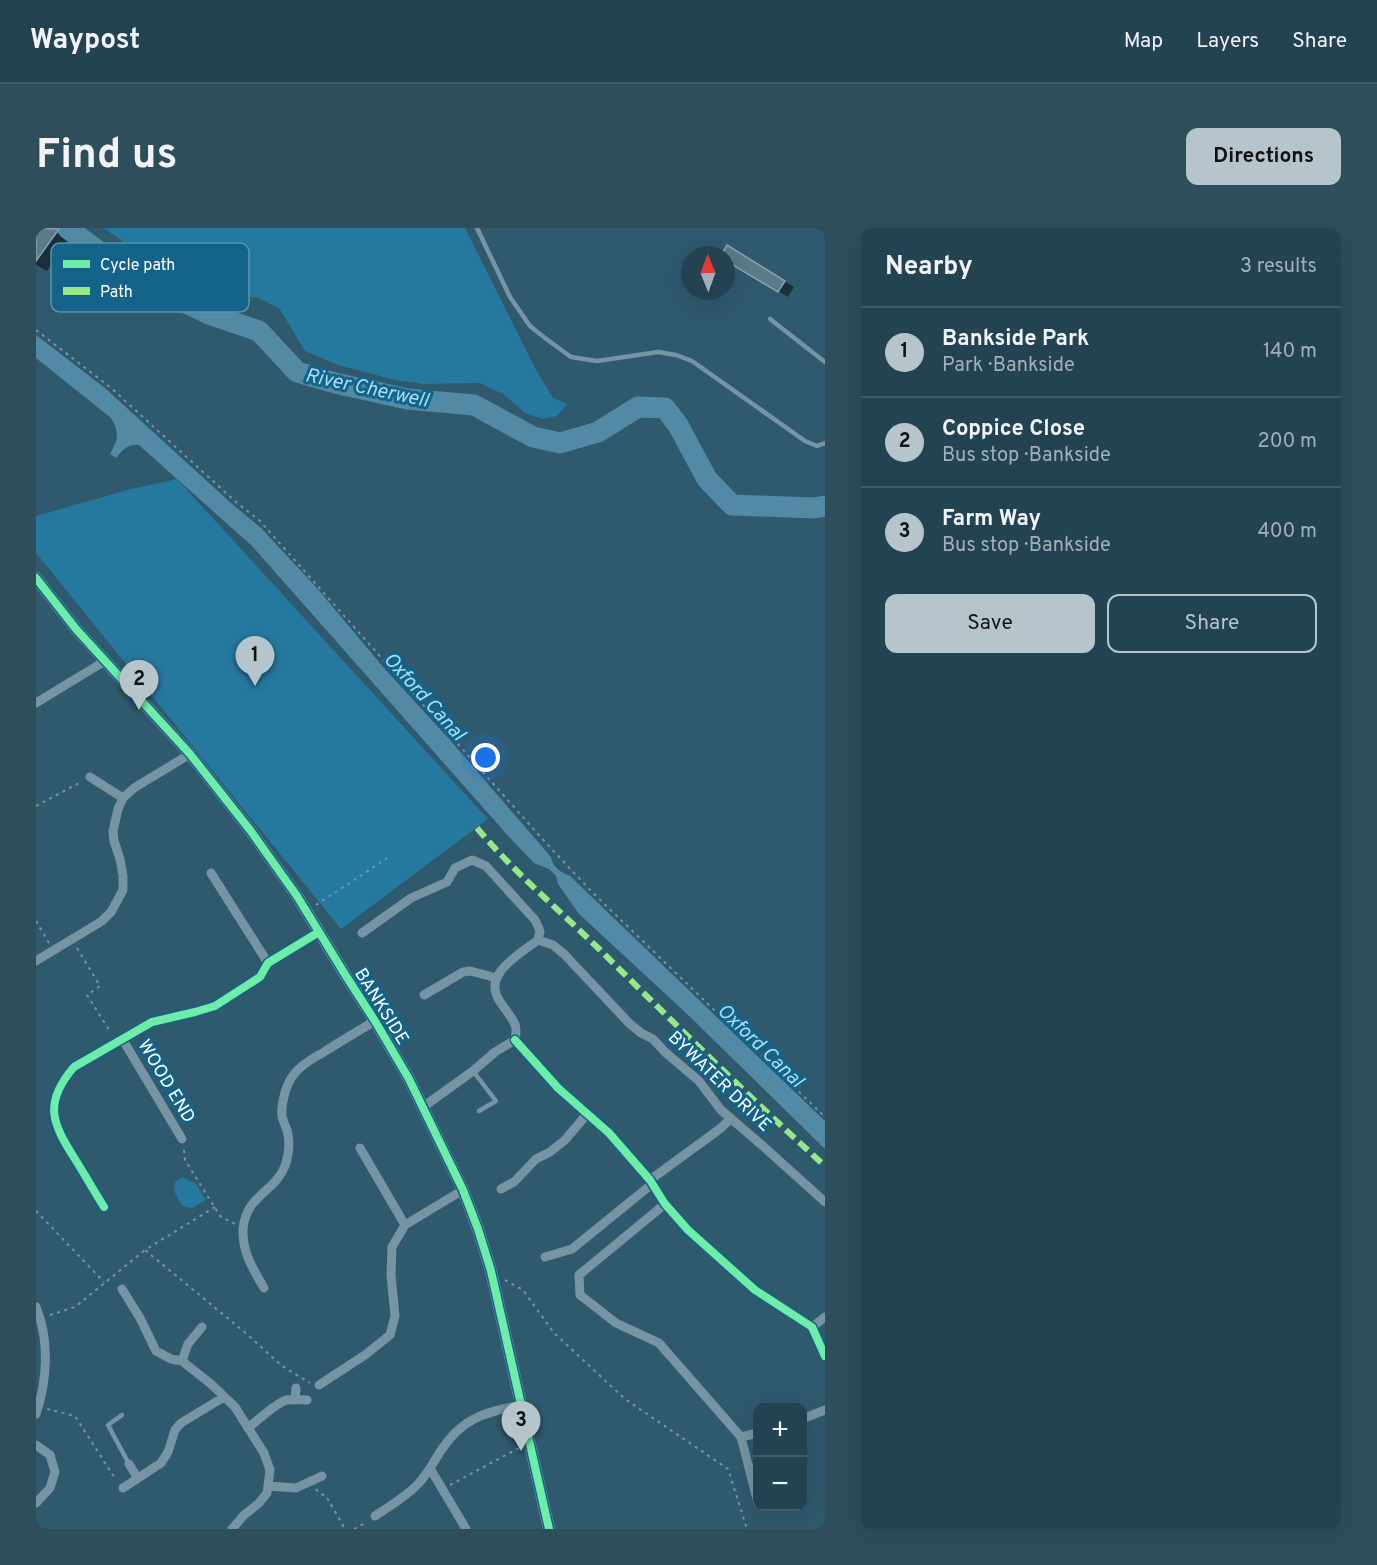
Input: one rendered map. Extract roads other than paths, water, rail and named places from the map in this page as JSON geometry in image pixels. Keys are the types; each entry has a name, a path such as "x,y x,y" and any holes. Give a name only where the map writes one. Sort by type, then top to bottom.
{"street":[{"name":"BANKSIDE","path":"36,578 76,629 190,754 273,860 375,1021 423,1107 463,1190 491,1270 549,1529"},
{"path":"36,703 105,661"},
{"path":"36,961 102,921 111,912 123,890 123,876 113,831 123,798 134,788 190,754"},
{"path":"90,777 123,798"},
{"path":"362,933 411,898 447,882 455,868 472,861 486,866 535,920 540,931 538,940 509,961 499,973 495,983 495,993 516,1025 516,1036 558,1088 609,1134 651,1182 665,1204 688,1230 755,1290 812,1328 825,1356"},
{"path":"211,873 268,963"},
{"name":"WOOD END","path":"104,1207 60,1136 55,1121 55,1103 59,1089 74,1067 152,1022 215,1006 260,977 268,963 319,932"},
{"name":"BYWATER DRIVE","path":"538,940 554,945 564,954 629,1023 653,1039 699,1081 721,1110 825,1202"},
{"path":"424,995 464,972 470,971 497,978"},
{"path":"264,1288 248,1260 243,1243 243,1227 247,1212 254,1200 279,1177 284,1167 289,1141 282,1117 285,1094 294,1074 304,1064 375,1021"},
{"path":"423,1107 516,1036"},
{"name":"WOOD END","path":"120,1041 182,1139"},
{"path":"501,1189 514,1182 536,1159 550,1152 565,1140 587,1114"},
{"path":"545,1257 572,1249 731,1118"},
{"path":"360,1148 405,1225"},
{"path":"318,1386 365,1355 390,1335 396,1316 391,1275 392,1248 405,1225 463,1190"},
{"path":"665,1204 579,1275 580,1295 616,1323 659,1343 741,1437 753,1485"},
{"path":"122,1289 140,1318 156,1351 171,1359 182,1361 212,1384 236,1407 264,1453 270,1470 267,1493 232,1529"},
{"path":"36,1308 46,1356 44,1382 37,1411"},
{"path":"812,1328 825,1317"},
{"path":"182,1361 188,1344 202,1327"},
{"path":"295,1400 296,1388"},
{"path":"123,1488 160,1463 168,1452 175,1430 181,1423 224,1397"},
{"path":"248,1428 276,1404 287,1400 307,1401"},
{"path":"375,1516 418,1484 458,1428 489,1412 521,1405"},
{"path":"807,1417 825,1410"},
{"path":"741,1437 753,1434"},
{"path":"36,1445 50,1455 55,1472 50,1488 36,1503"},
{"path":"129,1464 137,1478"},
{"path":"430,1470 466,1529"},
{"path":"268,1486 296,1488 322,1476"}],"lane":[{"path":"477,228 510,297 530,326 571,357 597,361 657,352 676,355 692,362 805,441 817,446 825,443"},
{"path":"770,319 825,362"},
{"path":"473,1071 496,1101 479,1111"},
{"path":"122,1415 108,1425 129,1464"}],"waterway":[{"name":"River Cherwell","path":"67,228 87,243"},
{"name":"River Cherwell","path":"205,312 259,331 297,372 407,399 474,405 533,437 560,443 598,432 638,407 665,408 678,425 707,479 732,505 814,508 825,506"}],"railway":[{"path":"820,228 825,231"}],"place":[{"name":"Bankside Park","path":"255,686"},
{"name":"Coppice Close","path":"139,710"},
{"name":"Farm Way","path":"521,1451"}],"water label":[{"name":"Oxford Canal","path":"425,696"},
{"name":"Oxford Canal","path":"761,1045"}]}
